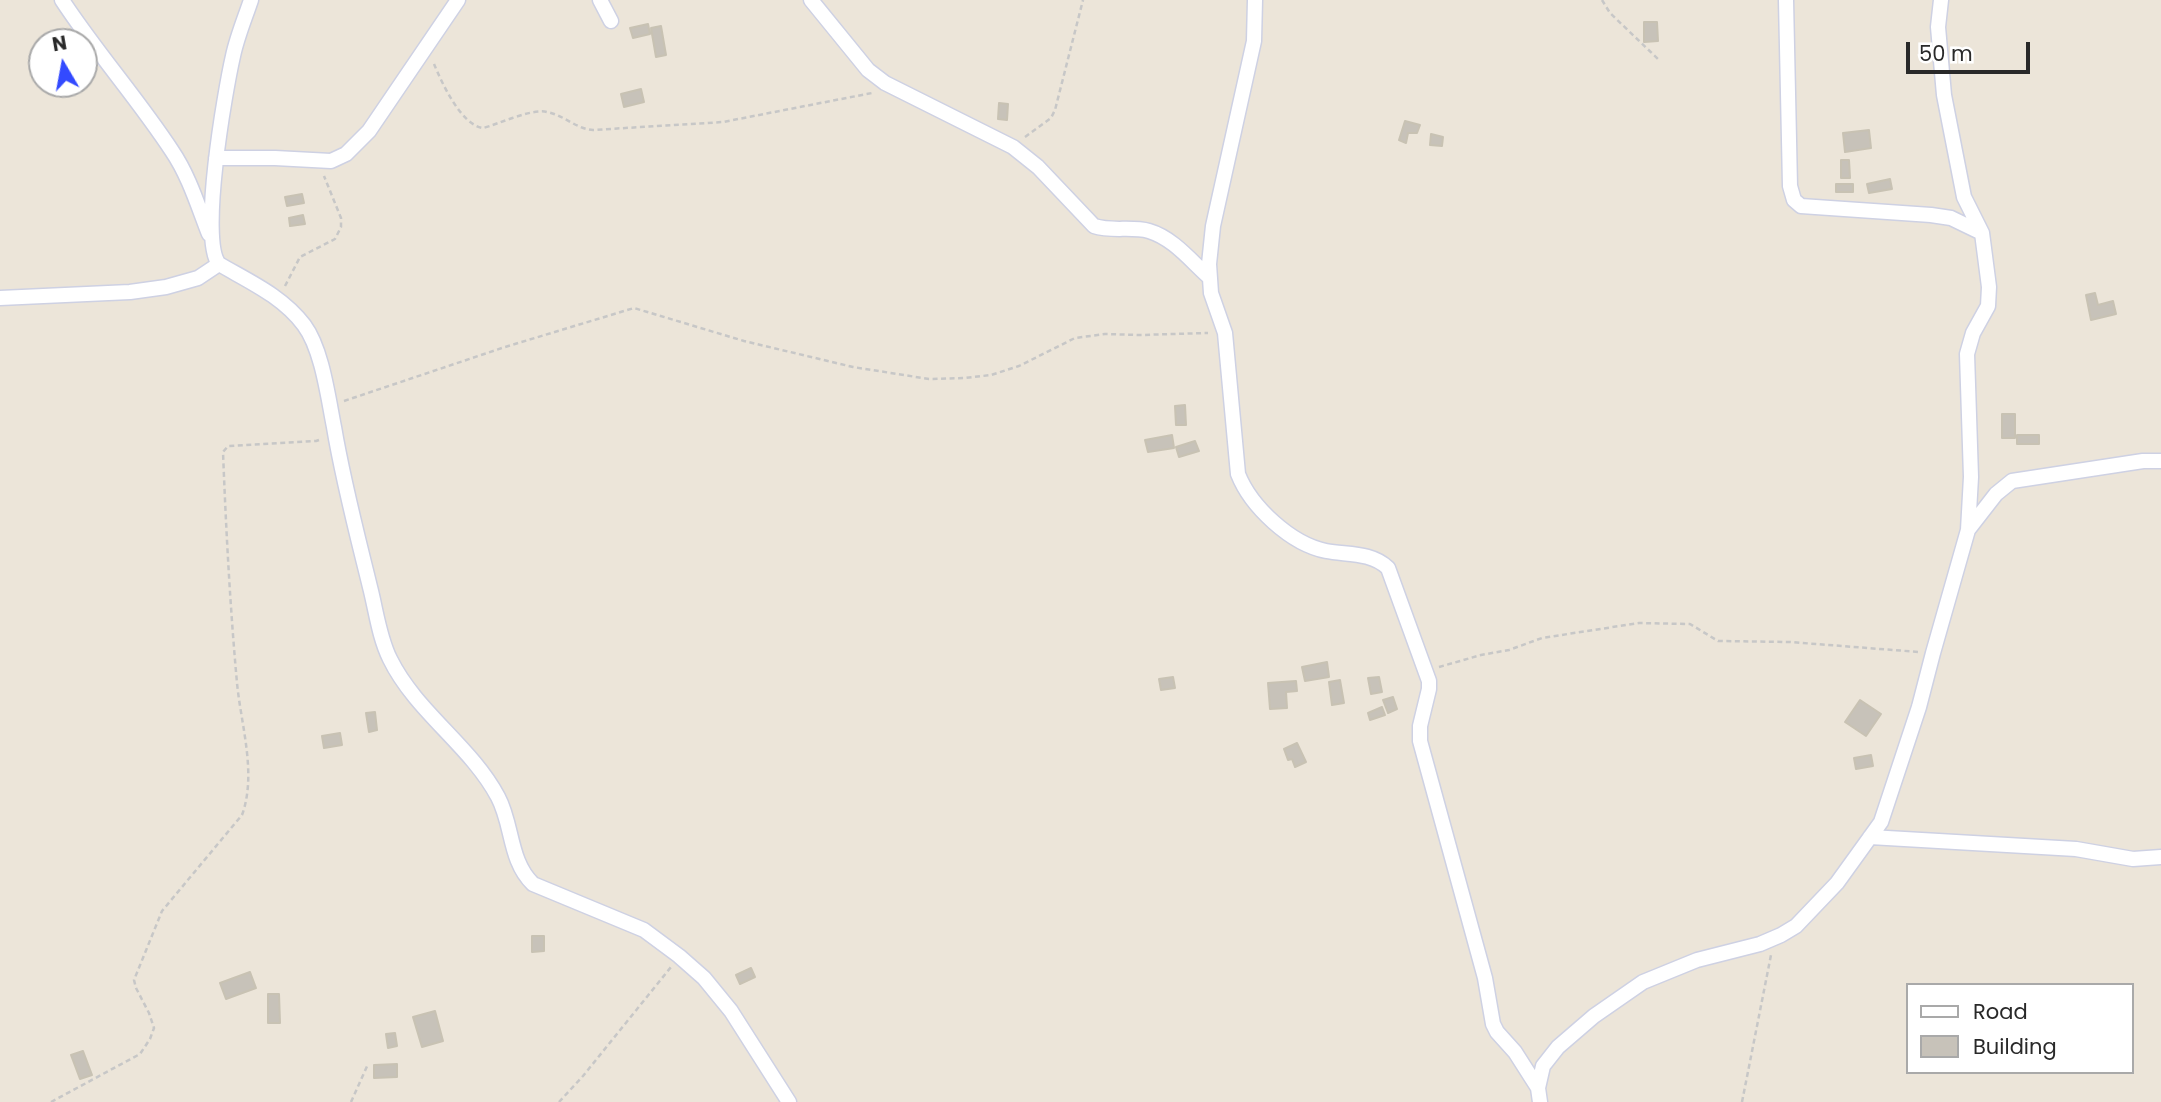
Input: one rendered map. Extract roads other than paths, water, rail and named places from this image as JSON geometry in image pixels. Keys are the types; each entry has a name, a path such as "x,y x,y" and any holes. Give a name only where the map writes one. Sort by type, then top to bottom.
{"street":[{"path":"62,0 173,152 188,179 219,264 284,302 306,327 317,352 331,406 353,515 390,658 417,698 487,780 499,799 522,871 533,884 644,930 679,956 704,978 731,1011 789,1102"},
{"path":"211,240 216,158 233,55 251,0"},
{"path":"216,158 331,161 346,154 369,131 458,0"},
{"path":"600,0 611,21"},
{"path":"811,0 868,70 885,83 1013,146 1038,167 1094,226 1102,229 1148,231 1171,242 1209,277"},
{"path":"1255,0 1254,41 1213,226 1209,277 1211,293 1225,333 1238,474 1241,484 1253,500 1285,534 1323,551 1373,557 1388,568 1425,671 1429,689 1421,719 1420,741 1485,978 1493,1024 1515,1052 1539,1095"},
{"path":"1786,0 1790,186 1794,200 1801,206 1951,218 1982,233"},
{"path":"1539,1095 1543,1066 1558,1047 1594,1016 1643,982 1697,960 1760,944 1796,926 1837,883 1881,822 1919,707 1968,530 1970,477 1967,354 1973,333 1988,306 1989,287 1982,233 1964,197 1944,95 1938,27 1941,0"},
{"path":"0,298 131,292 166,287 198,278 219,264"},
{"path":"1968,530 1996,494 2012,481 2143,461 2161,461"},
{"path":"1870,837 2076,849 2133,859 2161,857"}]}
